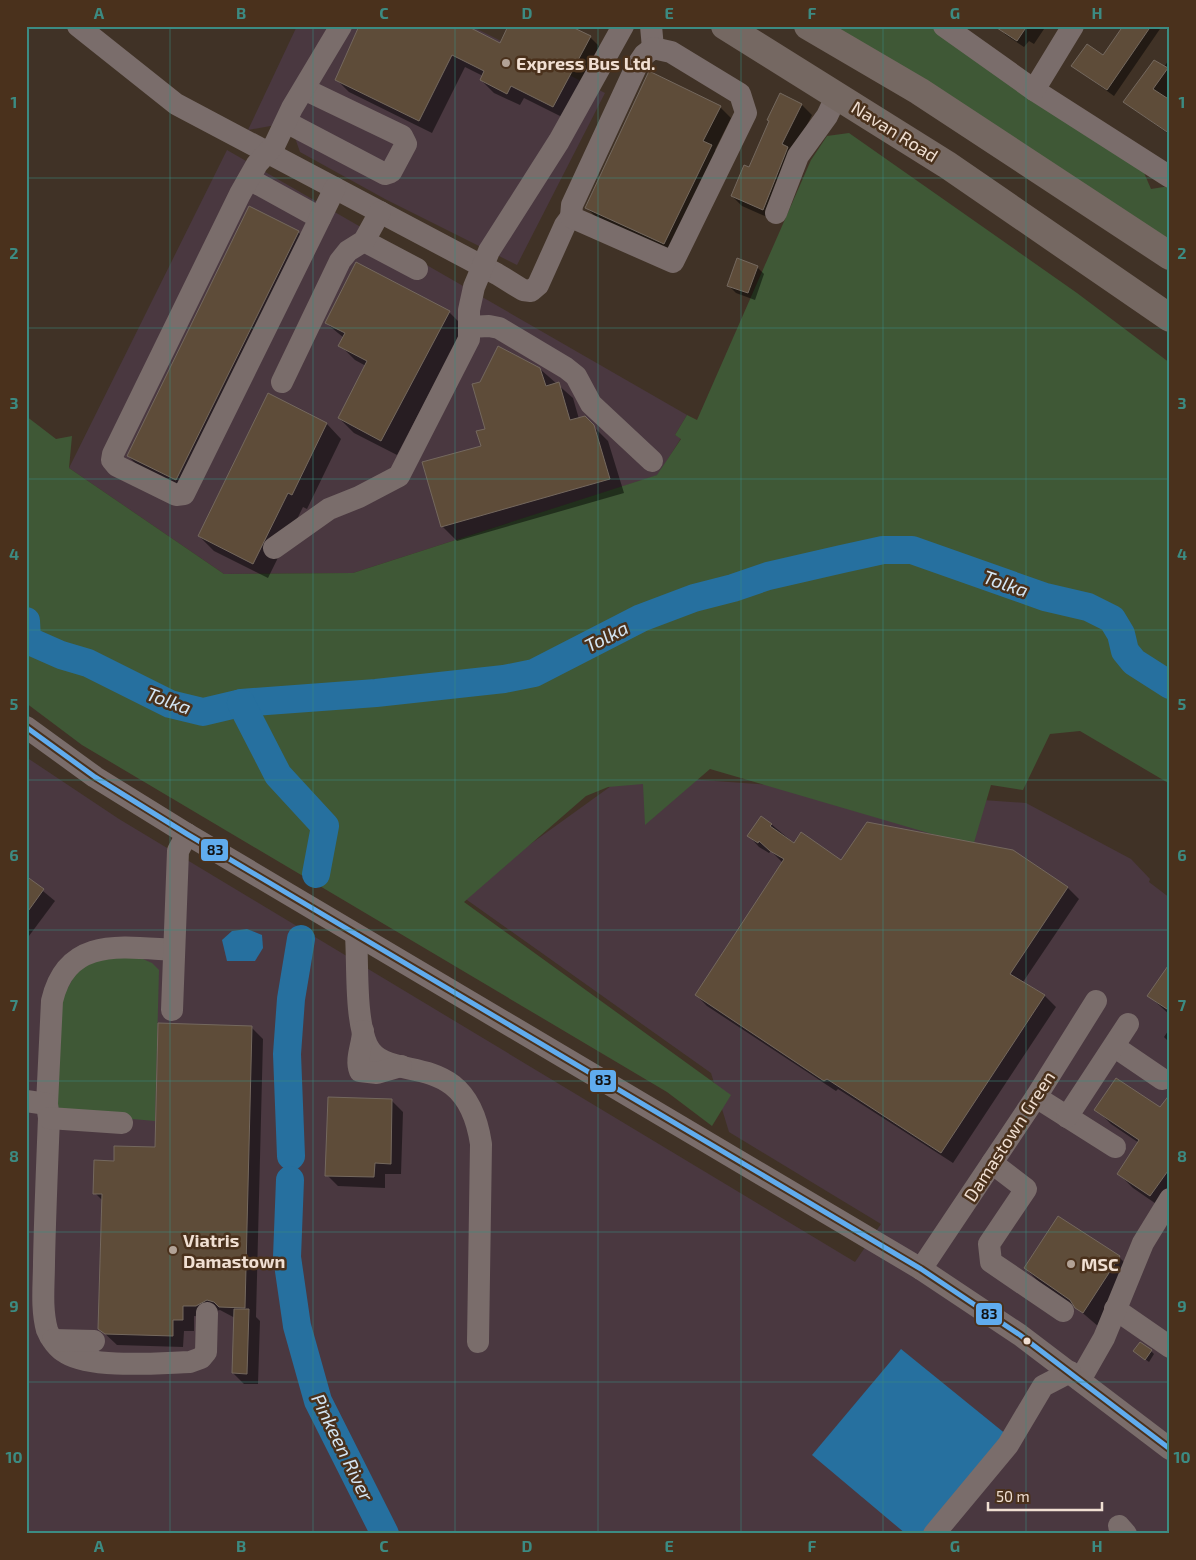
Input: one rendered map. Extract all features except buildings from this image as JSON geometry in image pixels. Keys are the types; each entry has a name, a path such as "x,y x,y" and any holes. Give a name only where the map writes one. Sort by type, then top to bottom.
{"highway":[{"name":"Navan Road","path":"725,26 946,164 1060,242"},
{"path":"808,26 919,91 1170,258"},
{"path":"1060,242 1170,318"},
{"path":"1060,242 1170,325"}],"street":[{"path":"78,26 176,104 490,270 523,290 531,291 538,285 565,225 571,217 572,205 636,67 652,37 670,52 740,94 746,113 673,262 571,217"},
{"path":"335,188 184,494 176,495 117,466 112,460 112,454 249,180 266,152 275,144 304,89 341,26"},
{"path":"944,26 1159,177"},
{"path":"1034,90 1073,26"},
{"path":"274,548 329,508 359,497 399,476 469,339 469,310 490,270 494,242 558,141 619,28"},
{"path":"286,122 385,174 392,172 406,144 402,136 304,89"},
{"path":"776,212 798,156 827,116 837,95"},
{"path":"249,180 320,218"},
{"path":"282,382 340,261 348,251 364,241 380,212"},
{"path":"364,241 417,269"},
{"path":"469,327 490,326 499,328 566,368 582,384 591,404 652,460"},
{"path":"26,727 95,777 187,834 921,1269 1020,1335 1170,1449"},
{"path":"172,1010 178,851 187,834"},
{"path":"356,935 363,1030 367,1045 374,1054 385,1062 437,1075 456,1088 471,1107 478,1124 481,1144 478,1342"},
{"path":"174,950 116,946 103,948 83,955 67,968 55,989 52,1001 41,1108 43,1299 48,1332 66,1353 82,1359 112,1363 190,1362 196,1360 206,1352 207,1313"},
{"name":"Damastown Green","path":"921,1269 1036,1096 1096,1001"},
{"path":"1067,1116 1115,1047 1128,1024"},
{"path":"1115,1047 1162,1079"},
{"path":"1036,1096 1115,1147"},
{"path":"41,1108 122,1122"},
{"path":"992,1163 1026,1189 989,1244 991,1262 1063,1311"},
{"path":"934,1534 1008,1446 1044,1386 1075,1376 1104,1338 1143,1243 1166,1210"},
{"path":"1115,1309 1167,1338"},
{"path":"53,1340 94,1341"}],"shaded area":[{"path":"297,26 471,26 605,93 517,265 385,199 300,152 293,132 276,125 248,130"},
{"path":"227,150 687,415 675,435 681,438 658,475 353,573 224,574 69,468"},
{"path":"26,757 119,819 855,1262 881,1224 729,1132 711,1073 460,895 618,781 660,777 1026,803 1131,859 1150,879 1149,882 1170,898 1170,1534 26,1534"}],"green space":[{"path":"832,26 932,26 1019,89 1142,168 1151,189 1170,186 1170,244"},
{"path":"849,133 1077,293 1170,363 1170,679 1149,667 1131,649 1123,628 1107,611 1071,598 1024,586 920,544 887,545 801,560 660,606 607,627 560,656 531,670 483,677 194,706 170,700 95,664 178,717 239,711 264,713 476,693 545,680 621,635 768,585 890,557 917,557 1029,604 1083,609 1097,617 1108,628 1113,649 1144,679 1170,694 1170,784 1080,731 1050,734 1023,790 991,785 973,846 710,769 645,825 643,784 608,787 586,796 464,902 731,1095 712,1126 667,1092 82,745 26,703 26,416 56,439 72,436 69,468 224,574 353,573 657,475 681,439 675,435 687,415 697,420 811,160 827,136"},
{"path":"136,956 152,963 159,970 155,1121 64,1113 53,1101 58,1006 77,971 98,959"}],"water":[{"path":"247,929 262,935 263,948 255,961 227,961 222,940 232,931"},
{"path":"901,1349 1007,1435 924,1534 906,1534 812,1455"}],"waterway":[{"name":"Tolka","path":"26,621 27,640 61,655 88,663 170,704 203,712 241,703 376,693 504,679 534,673 641,618 694,598 733,588 768,576 842,559 883,550 912,550 1045,597 1088,607 1112,619 1121,634 1125,651 1134,662 1170,685"},
{"path":"352,694 354,706"},
{"name":"Pinkeen River","path":"241,703 278,775 325,826 316,874"},
{"name":"Pinkeen River","path":"291,1156 287,1054 291,999 301,939"},
{"name":"Pinkeen River","path":"290,1180 287,1257 297,1326 318,1401 385,1534"}],"transit line":[{"name":"83","path":"26,727 95,777 187,834 921,1269 1020,1335 1170,1449"}],"place":[{"name":"Express Bus Ltd.","path":"506,63"},
{"name":"Viatris Damastown","path":"173,1250"},
{"name":"MSC","path":"1071,1264"}]}
